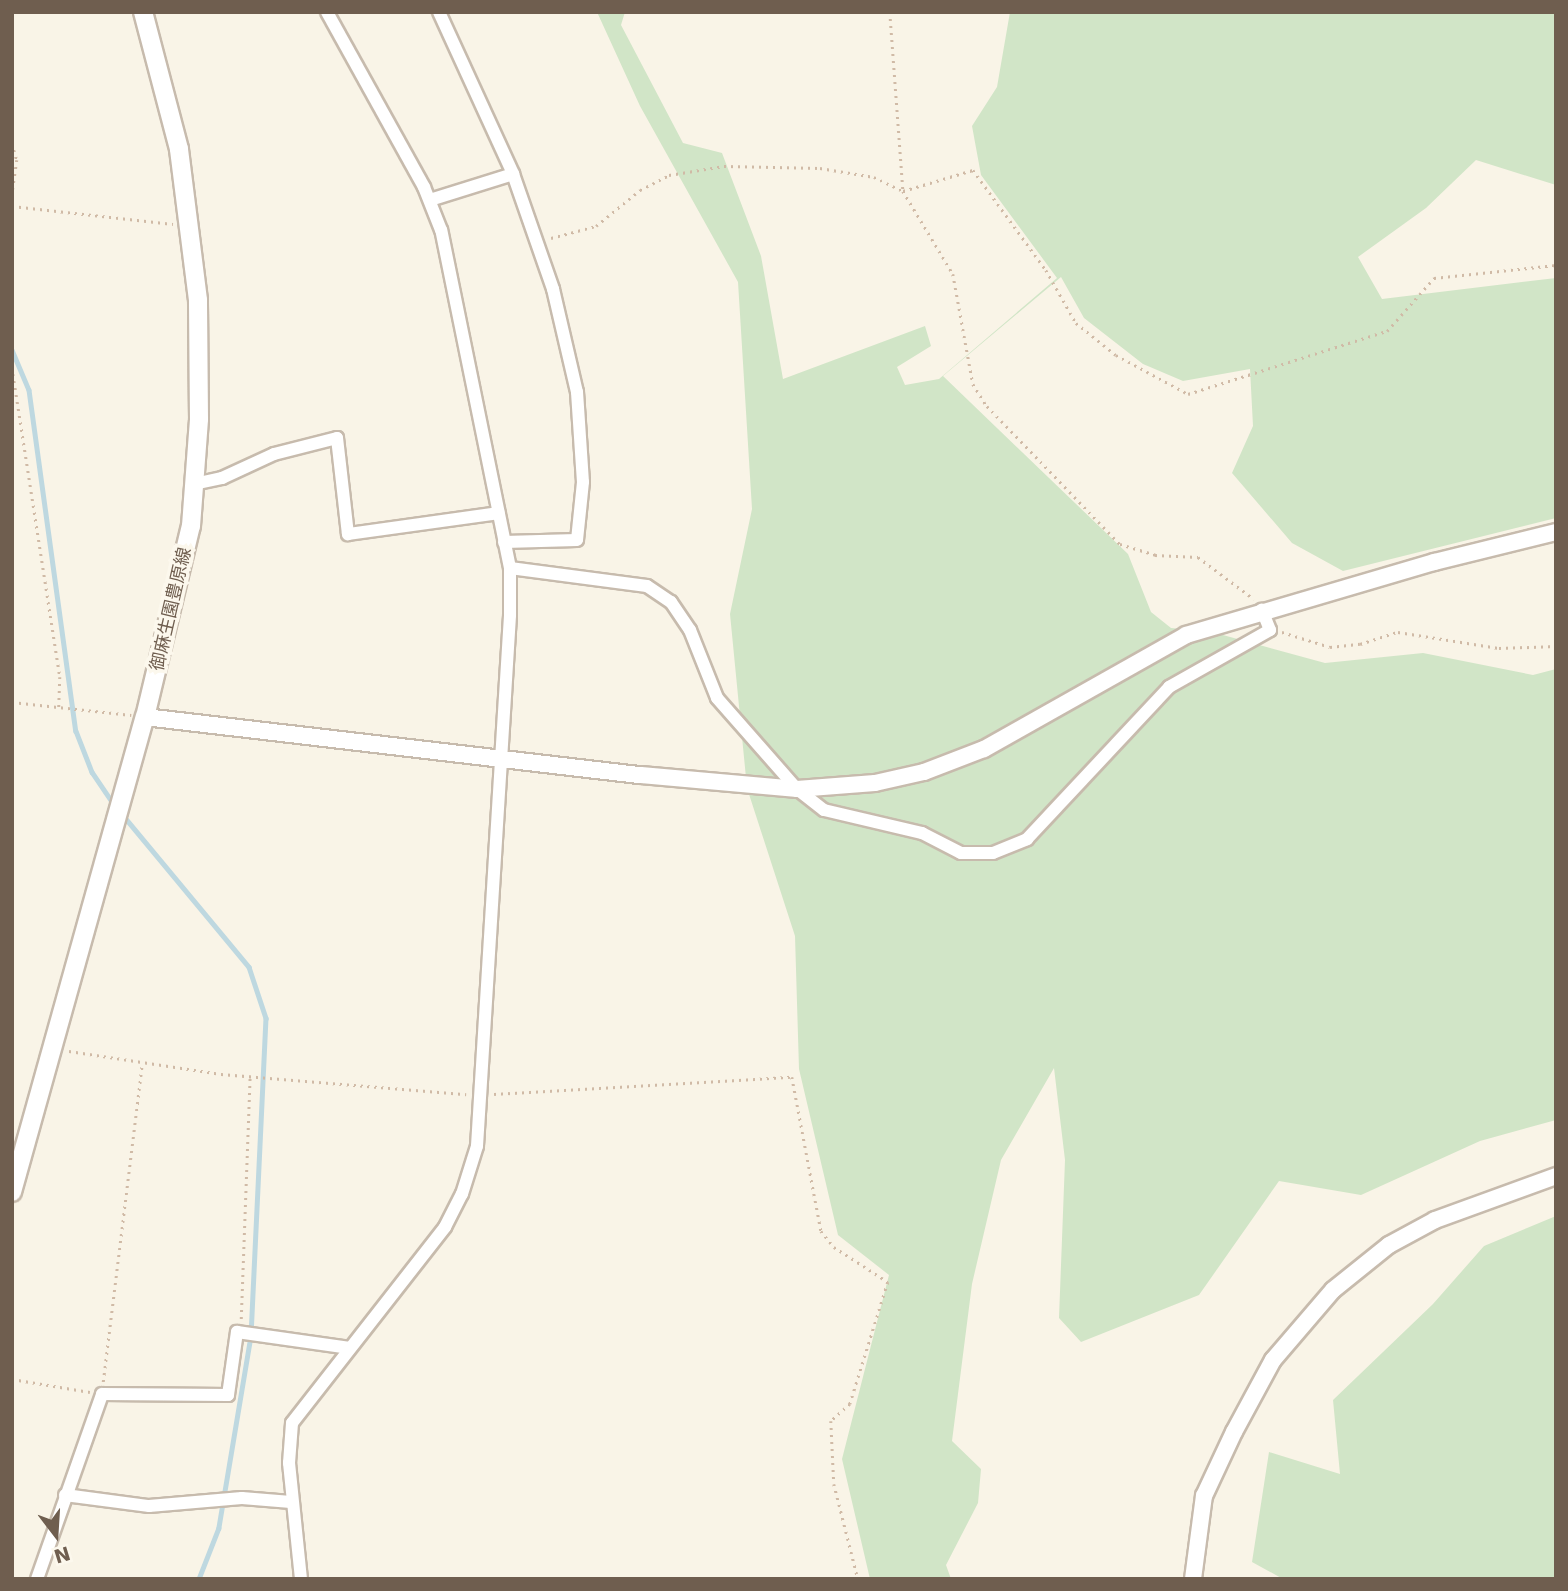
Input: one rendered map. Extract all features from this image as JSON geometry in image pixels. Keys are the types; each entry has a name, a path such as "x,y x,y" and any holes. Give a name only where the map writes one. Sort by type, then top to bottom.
{"main road":[{"name":"御麻生園豊原線","path":"12,1192 145,717 191,526 199,419 198,300 179,149 143,12"}],"street":[{"path":"301,1579 292,1502 292,1423 454,1211 477,1146 483,1095 510,568 441,230 430,200 327,12"},
{"path":"439,12 513,174 538,242 577,392 583,482 577,540 504,542"},
{"path":"430,200 513,174"},
{"path":"194,484 222,478 274,454 337,438 348,534 499,513"},
{"path":"145,717 500,760 797,789 875,783 924,772 984,749 1186,635 1262,610 1556,532"},
{"path":"510,568 647,586 671,602 690,630 717,698 797,789 824,810 922,833 961,853 993,853 1027,839 1169,687 1193,669 1270,630 1262,610"},
{"path":"1193,1579 1204,1496 1234,1432 1273,1360 1333,1290 1389,1245 1435,1220 1556,1176"},
{"path":"37,1579 102,1394 228,1395 242,1333 350,1348"},
{"path":"65,1494 149,1506 231,1500 292,1502"}],"path":[{"path":"890,12 903,191 953,274 974,384 987,406 1120,544 1155,555 1198,557 1249,593 1262,610"},
{"path":"12,143 17,160 12,195"},
{"path":"538,242 596,226 640,190 669,175 724,166 820,168 874,177 903,191 973,170 1046,270 1076,323 1116,355 1188,394 1387,331 1434,278 1556,265"},
{"path":"12,206 190,223"},
{"path":"12,367 60,677 61,707"},
{"path":"1270,630 1330,647 1360,644 1398,632 1499,648 1556,646"},
{"path":"12,702 145,717"},
{"path":"52,1048 142,1065 256,1078 483,1095 792,1077 821,1231 834,1247 888,1282 849,1404 831,1421 834,1484 858,1579"},
{"path":"12,1379 102,1394 142,1065"},
{"path":"242,1333 250,1077"}],"green space":[{"path":"597,12 625,12 621,25 683,143 722,153 761,256 783,379 925,326 931,346 897,367 905,385 939,379 1057,278 981,175 972,126 997,87 1010,12 1556,12 1556,185 1476,160 1426,208 1358,257 1382,299 1556,278 1556,518 1343,571 1292,543 1232,473 1253,426 1250,369 1183,381 1143,364 1084,318 1061,277 943,376 1128,554 1151,612 1171,628 1212,632 1325,663 1423,653 1533,675 1556,669 1556,1120 1480,1141 1361,1195 1279,1181 1199,1295 1081,1342 1059,1318 1065,1160 1054,1068 1001,1160 972,1284 952,1441 981,1469 978,1503 946,1565 951,1579 870,1579 842,1459 889,1275 838,1235 799,1069 795,936 747,788 730,614 752,509 738,282 640,106"},
{"path":"1556,1216 1556,1579 1283,1579 1252,1562 1269,1452 1340,1474 1333,1400 1433,1304 1484,1246"}],"waterway":[{"path":"12,350 29,390 76,731 92,772 114,805"},
{"path":"122,814 249,967 266,1018 251,1336 219,1528 199,1579"}]}
